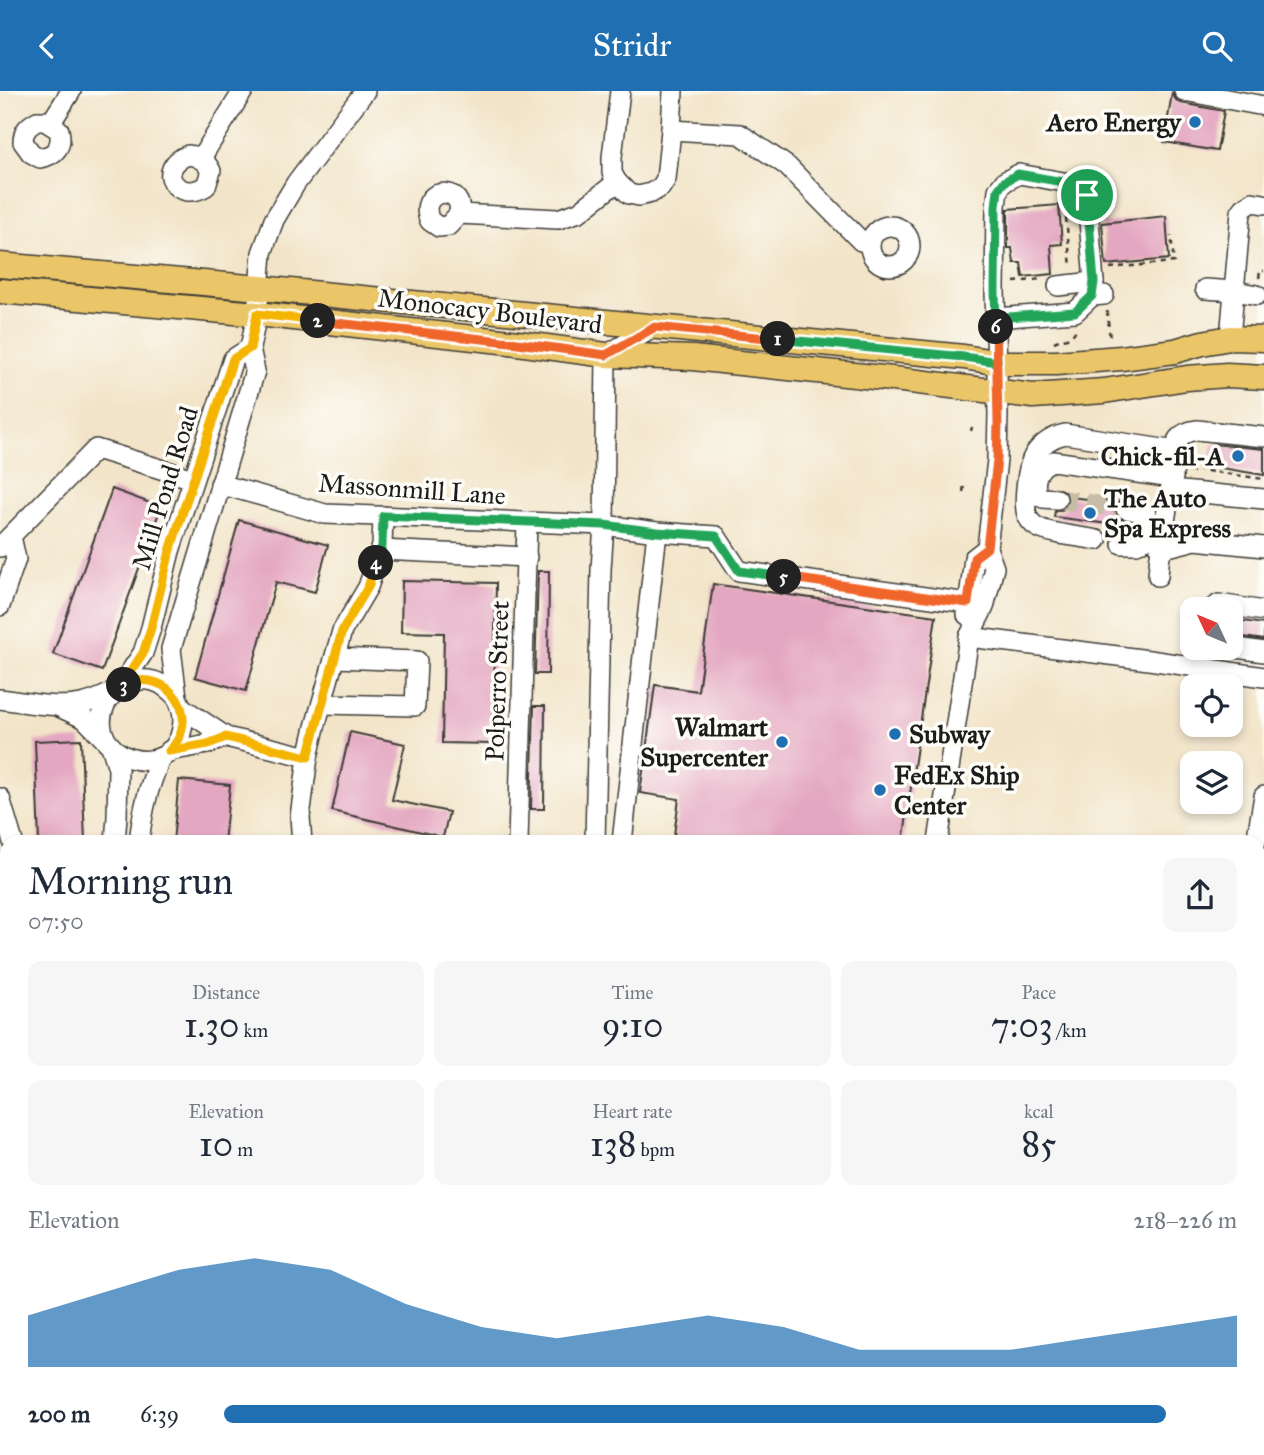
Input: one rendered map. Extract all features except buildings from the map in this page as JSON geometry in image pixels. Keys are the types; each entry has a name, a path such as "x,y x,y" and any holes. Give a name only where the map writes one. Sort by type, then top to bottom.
{"main road":[{"name":"Monocacy Boulevard","path":"0,265 260,288 997,362 1056,363 1122,358 1175,351 1230,338 1264,339"},
{"name":"Monocacy Boulevard","path":"0,291 257,314 497,340 606,355 693,358 939,384 998,393 1048,396 1104,391 1186,377 1264,377"}],"street":[{"path":"50,124 71,91"},
{"path":"201,159 243,91"},
{"name":"Mill Pond Road","path":"140,835 149,786 165,754 175,745 184,722 171,649 255,371 250,348 257,314 262,253 274,220 296,183 365,91"},
{"path":"619,91 612,173 628,194 639,196 661,187 666,179 673,91"},
{"path":"1184,91 1264,106"},
{"path":"671,130 740,134 787,166 861,241 870,243"},
{"path":"969,637 984,607 994,568 987,548 997,460 996,318 1005,287 996,206 998,190 1004,182 1018,174 1069,183 1082,188 1087,195 1099,295"},
{"path":"459,213 558,219 579,212 617,182"},
{"path":"1230,338 1241,212 1252,202 1264,204"},
{"path":"1059,279 1099,295"},
{"path":"1205,289 1257,295"},
{"path":"996,318 1075,312 1099,295"},
{"path":"596,835 606,355 655,327"},
{"name":"Mill Pond Road","path":"116,835 118,768 102,728 105,705 143,653 170,551 233,359 250,348"},
{"path":"1157,576 1178,439 1181,435 1189,431 1264,437"},
{"path":"1097,540 1038,528 1027,518 1025,504 1028,472 1033,456 1051,437 1065,434 1174,472 1264,499"},
{"path":"0,606 16,559 6,542 96,449 193,479"},
{"path":"1056,499 1042,498 1037,495 1035,488 1038,471 1053,461 1174,472"},
{"name":"Massonmill Lane","path":"220,484 325,514 604,525 716,536 739,571 968,603"},
{"path":"1122,544 1137,544 1146,538 1149,521 1147,515 1142,512 1126,509"},
{"path":"301,835 300,817 308,757 342,631 368,587 381,550 383,516"},
{"name":"Polperro Street","path":"519,835 527,522"},
{"path":"623,835 657,532"},
{"path":"1160,549 1195,540 1264,548"},
{"path":"1195,540 1204,548 1264,555"},
{"path":"940,835 969,637 966,613 974,558 987,548"},
{"path":"381,550 527,557"},
{"path":"1243,608 1264,611"},
{"path":"969,637 1180,656"},
{"path":"1243,649 1264,652"},
{"path":"322,704 415,706 417,661 335,658"},
{"path":"1202,660 1264,677"},
{"path":"0,699 56,705 79,704 96,700 132,681 157,682 168,688 179,702 226,737 308,757"},
{"path":"56,705 85,719 122,756 133,760 144,762 226,737"},
{"path":"1257,835 1264,796"},
{"path":"0,798 11,835"}],"path":[{"path":"1005,287 1039,278 1059,279 1065,208"},
{"path":"1108,268 1174,262 1171,235"},
{"path":"1099,295 1111,341"},
{"path":"1053,348 1055,340 1074,334 1077,329 1076,322"},
{"path":"1174,472 1194,472 1204,468 1207,471 1264,479"},
{"path":"963,492 964,486"}],"tunnel":[{"path":"1057,499 1126,509"}],"place":[{"name":"Aero Energy","path":"1195,122"},
{"name":"Chick-fil-A","path":"1238,456"},
{"name":"The Auto Spa Express","path":"1090,513"},
{"name":"Subway","path":"895,734"},
{"name":"Walmart Supercenter","path":"782,742"},
{"name":"FedEx Ship Center","path":"880,790"}],"route":[{"path":"1087,195 1082,188 1069,183 1018,174 1004,182 998,190 995,291 996,318 998,424 997,460 987,548 974,558 968,603 739,571 716,536 604,525 383,516 382,546 368,587 342,631 308,757 226,737 208,744 169,751 181,734 184,722 177,697 157,682 132,681 120,687 143,653 170,551 233,359 250,348 257,314 606,355 655,327 964,357 997,362 996,318 1075,312 1092,296 1094,282 1087,195"}]}
